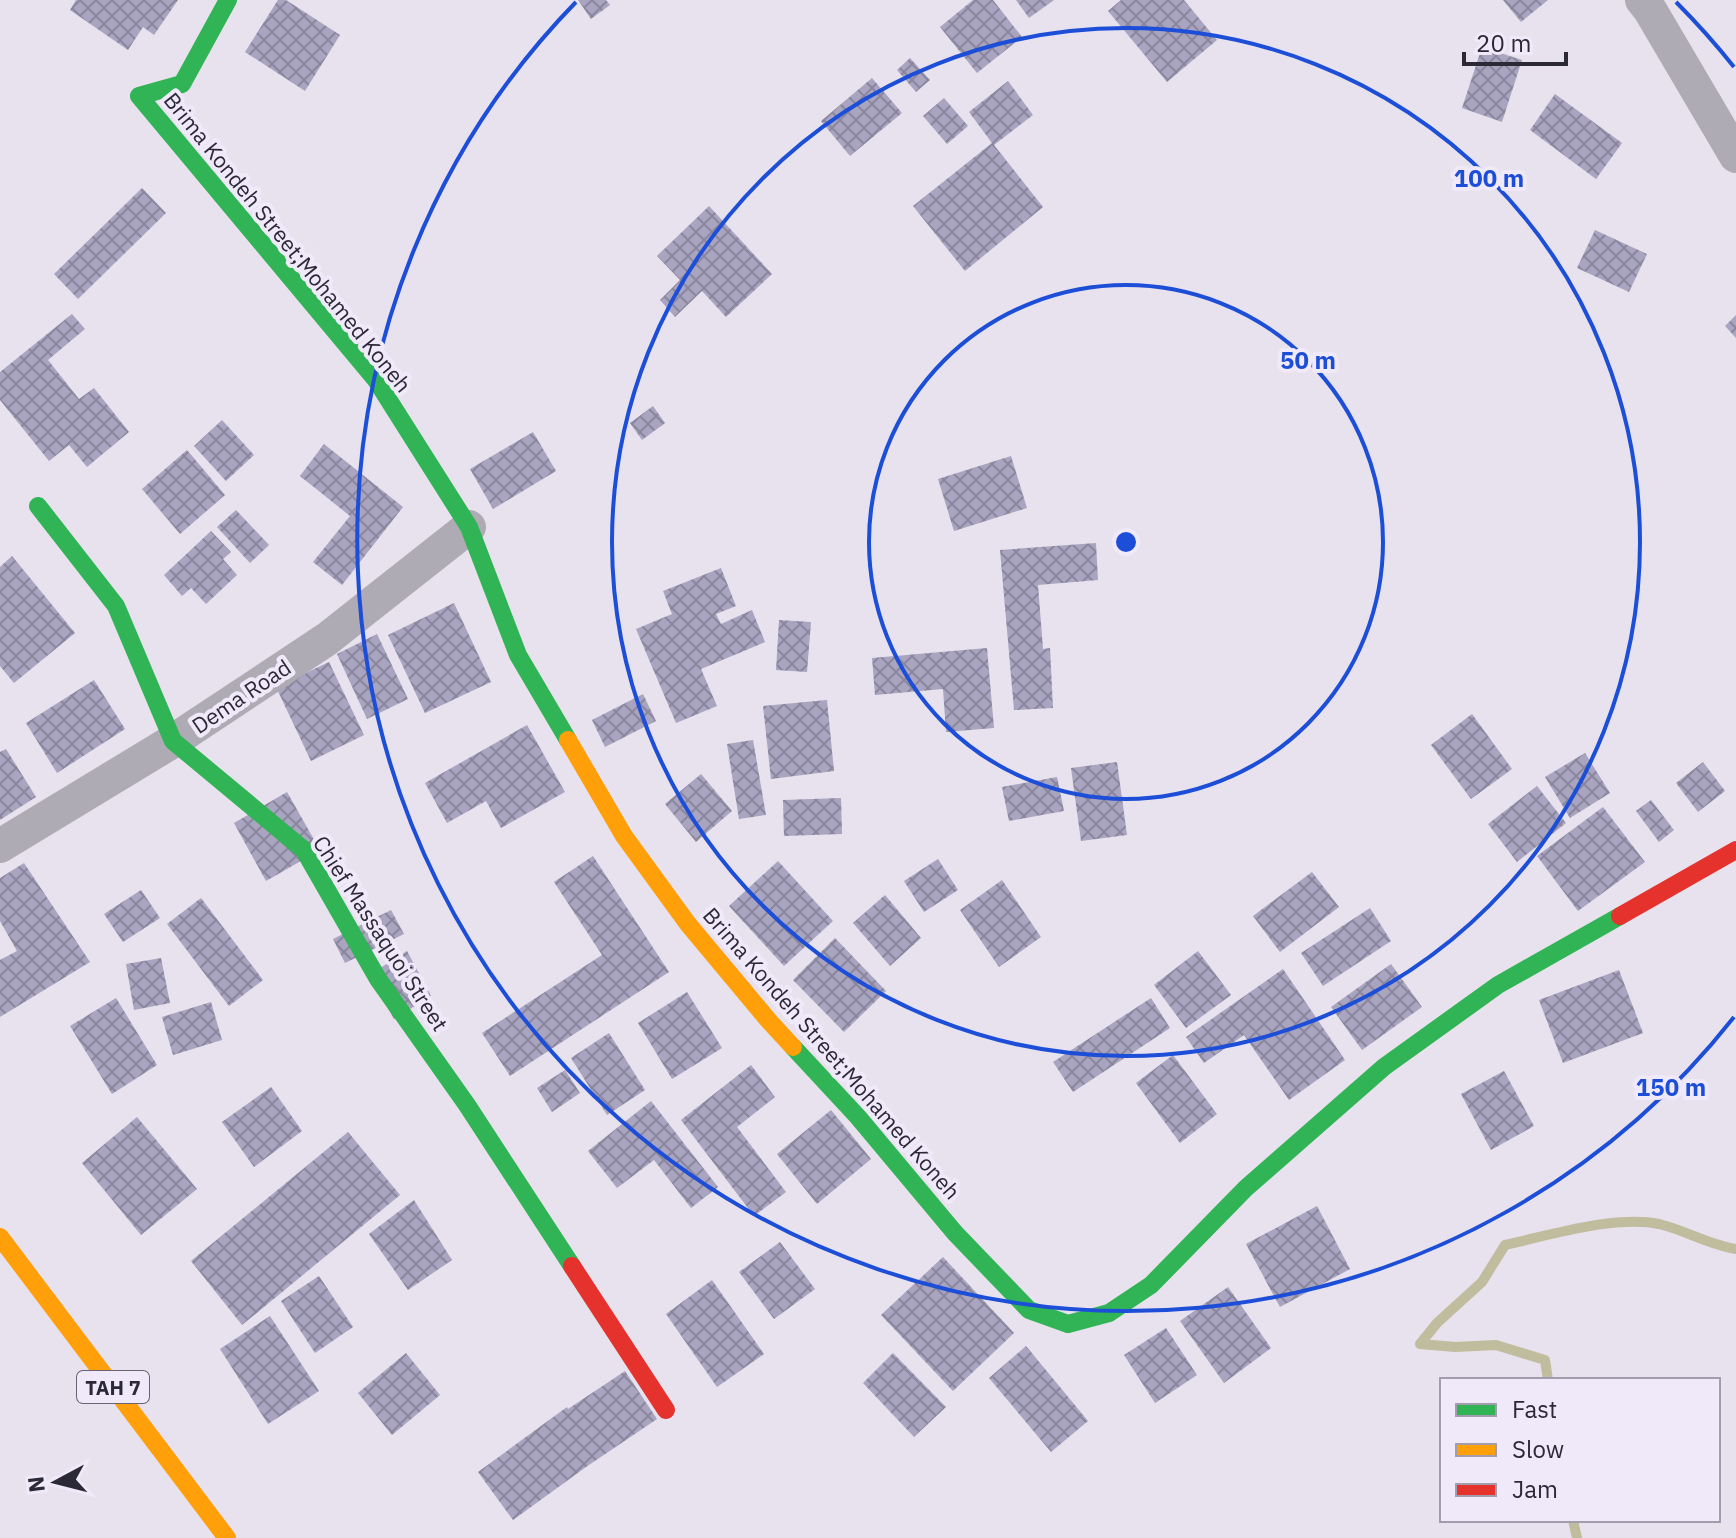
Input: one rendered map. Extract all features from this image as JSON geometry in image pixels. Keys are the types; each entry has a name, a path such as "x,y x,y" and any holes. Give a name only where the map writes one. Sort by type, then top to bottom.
{"main road":[{"name":"Brima Kondeh Street;Mohamed Koneh","path":"228,0 182,84 139,96 376,380 469,527 518,655 624,836 688,924 769,1021 858,1117 955,1233 1029,1310 1068,1324 1109,1313 1151,1285 1246,1188 1373,1077 1498,985 1736,850"},
{"name":"Chief Massaquoi Street","path":"38,506 116,606 173,741 304,850 378,979 467,1105 666,1410"},
{"name":"TAH 7","path":"0,1237 227,1538"}],"street":[{"path":"1642,0 1736,156"},
{"name":"Dema Road","path":"0,846 173,741 327,639 469,527"}],"building":[{"path":"76,0 178,0 154,35 143,27 128,50 70,10"},
{"path":"278,0 286,0 340,35 305,91 245,52"},
{"path":"578,0 606,0 610,5 591,19"},
{"path":"973,0 993,0 1022,37 977,73 940,27"},
{"path":"1016,0 1054,0 1029,18"},
{"path":"1121,0 1184,0 1217,40 1167,82 1108,11"},
{"path":"1503,0 1548,0 1521,22"},
{"path":"1482,47 1522,60 1502,122 1462,108"},
{"path":"910,58 930,80 916,92 897,70"},
{"path":"872,78 902,113 850,156 821,121"},
{"path":"1008,81 1033,115 994,145 1043,207 965,271 913,206 992,143 969,112"},
{"path":"1555,94 1622,143 1596,179 1530,130"},
{"path":"944,98 968,126 947,144 923,116"},
{"path":"142,188 166,213 78,299 54,274"},
{"path":"709,206 772,274 726,317 702,291 675,317 660,300 680,280 657,256"},
{"path":"1595,230 1647,254 1629,292 1577,268"},
{"path":"72,314 85,329 48,360 79,399 94,388 129,432 87,467 69,445 49,461 0,400 0,372"},
{"path":"1736,315 1736,338 1725,326"},
{"path":"653,406 665,423 642,440 630,423"},
{"path":"222,420 254,455 226,481 194,446"},
{"path":"533,432 556,471 493,509 470,469"},
{"path":"324,444 403,507 342,585 313,562 350,516 300,476"},
{"path":"187,450 225,495 180,534 142,489"},
{"path":"1011,456 1027,508 954,531 938,479"},
{"path":"236,510 269,545 250,563 217,527"},
{"path":"211,531 231,552 223,559 237,575 206,604 191,588 182,596 164,575"},
{"path":"1096,543 1098,580 1038,585 1043,649 1050,648 1053,708 1014,710 1000,550"},
{"path":"12,556 75,633 14,683 0,666 0,567"},
{"path":"721,568 736,606 716,614 721,624 752,610 765,642 701,669 717,706 676,723 636,629 672,614 663,591"},
{"path":"454,603 491,682 425,713 388,635"},
{"path":"779,620 811,622 807,672 776,670"},
{"path":"377,634 408,699 367,719 337,654"},
{"path":"987,648 994,728 946,732 943,689 875,695 872,658"},
{"path":"329,662 364,735 311,761 276,687"},
{"path":"94,680 125,729 57,773 26,723"},
{"path":"643,694 656,721 605,747 592,720"},
{"path":"827,700 834,771 771,779 763,706"},
{"path":"1472,714 1512,769 1471,799 1431,745"},
{"path":"527,725 565,792 501,828 486,801 447,823 425,783"},
{"path":"753,740 766,815 739,819 727,744"},
{"path":"6,749 36,797 0,820 0,752"},
{"path":"1585,753 1610,793 1570,818 1545,777"},
{"path":"1117,762 1127,835 1081,841 1071,768"},
{"path":"1703,762 1725,791 1698,812 1676,783"},
{"path":"701,774 732,811 696,842 665,804"},
{"path":"1057,777 1064,811 1009,821 1002,787"},
{"path":"1537,786 1566,823 1517,862 1488,824"},
{"path":"287,792 320,850 266,881 234,823"},
{"path":"841,798 842,834 784,836 783,800"},
{"path":"1651,800 1674,830 1659,842 1636,811"},
{"path":"1603,807 1645,862 1578,911 1537,856"},
{"path":"593,856 669,972 510,1076 482,1033 602,955 554,882"},
{"path":"938,859 958,890 924,912 904,881"},
{"path":"778,861 833,921 784,966 729,906"},
{"path":"24,863 90,962 0,1017 0,960 17,951 0,921 0,878"},
{"path":"1312,872 1339,907 1280,952 1253,916"},
{"path":"1002,880 1041,937 999,967 960,910"},
{"path":"141,890 160,918 123,942 104,914"},
{"path":"885,895 921,938 890,966 853,923"},
{"path":"201,898 263,980 229,1006 167,924"},
{"path":"1370,908 1391,941 1323,986 1301,953"},
{"path":"391,910 404,934 345,963 333,939"},
{"path":"835,938 886,991 844,1032 793,980"},
{"path":"407,951 431,996 394,1019 369,975"},
{"path":"1198,951 1231,995 1186,1028 1154,985"},
{"path":"161,958 170,1003 134,1010 126,964"},
{"path":"1391,964 1422,1007 1362,1050 1331,1007"},
{"path":"1283,969 1345,1060 1289,1100 1244,1035 1204,1063 1186,1037"},
{"path":"1619,970 1643,1033 1563,1063 1539,1000"},
{"path":"687,992 722,1048 672,1079 638,1023"},
{"path":"116,998 157,1065 112,1094 70,1026"},
{"path":"1151,998 1170,1028 1073,1092 1053,1062"},
{"path":"211,1002 222,1040 173,1055 162,1017"},
{"path":"609,1033 645,1090 607,1115 571,1058"},
{"path":"1173,1055 1217,1114 1180,1143 1136,1083"},
{"path":"751,1065 775,1097 737,1127 786,1192 754,1216 681,1120"},
{"path":"565,1070 580,1093 552,1112 537,1088"},
{"path":"1504,1071 1534,1126 1491,1150 1461,1094"},
{"path":"271,1087 302,1131 254,1167 222,1122"},
{"path":"651,1101 718,1187 691,1208 654,1160 617,1188 588,1151"},
{"path":"831,1110 871,1159 817,1204 777,1154"},
{"path":"137,1117 197,1189 141,1235 82,1163"},
{"path":"348,1132 400,1195 242,1325 191,1261"},
{"path":"414,1200 452,1260 408,1290 369,1234"},
{"path":"1317,1206 1350,1269 1280,1307 1246,1244"},
{"path":"780,1242 815,1289 774,1319 739,1272"},
{"path":"943,1257 1014,1333 953,1391 881,1315"},
{"path":"319,1276 353,1327 315,1353 281,1301"},
{"path":"712,1280 764,1354 717,1387 666,1314"},
{"path":"1228,1287 1271,1348 1224,1383 1180,1321"},
{"path":"270,1316 319,1391 268,1424 220,1349"},
{"path":"1166,1328 1197,1375 1155,1403 1124,1355"},
{"path":"1026,1346 1088,1421 1051,1452 989,1378"},
{"path":"406,1353 440,1395 392,1435 358,1393"},
{"path":"893,1353 946,1407 914,1437 863,1383"},
{"path":"625,1371 657,1419 513,1520 478,1472 567,1407"}],"waterway":[{"path":"1548,1378 1545,1360 1496,1345 1455,1347 1420,1344 1437,1323 1482,1282 1505,1245 1582,1227 1642,1222 1659,1224 1736,1249"},
{"path":"1573,1522 1577,1538"}],"traffic: fast":[{"path":"228,0 182,84 139,96 376,380 469,527 518,655 568,740"},
{"path":"38,506 116,606 173,741 304,850 378,979 467,1105 572,1266"},
{"path":"793,1047 858,1117 955,1233 1029,1310 1068,1324 1109,1313 1151,1285 1246,1188 1384,1067 1498,985 1620,916"}],"traffic: slow":[{"path":"568,740 624,836 688,924 793,1047"},
{"path":"0,1237 227,1538"}],"traffic: jam":[{"path":"1620,916 1736,850"},
{"path":"572,1266 666,1410"}]}
